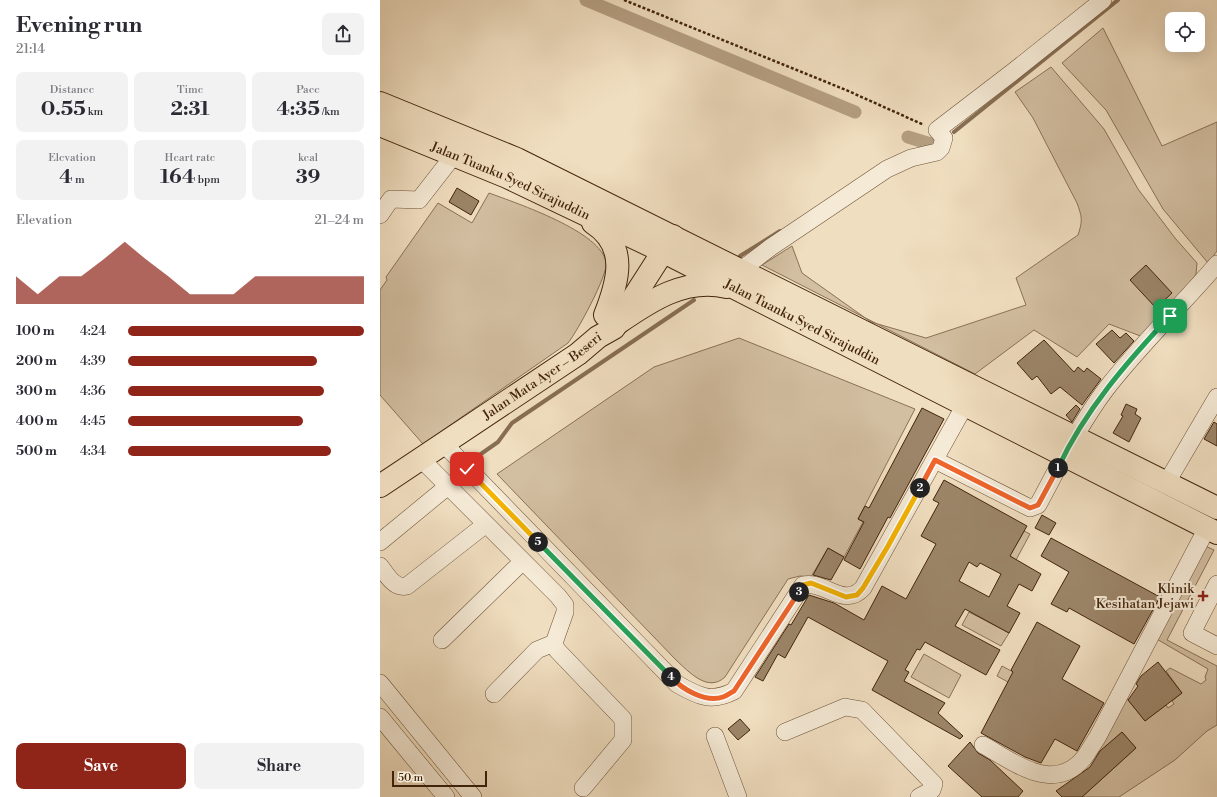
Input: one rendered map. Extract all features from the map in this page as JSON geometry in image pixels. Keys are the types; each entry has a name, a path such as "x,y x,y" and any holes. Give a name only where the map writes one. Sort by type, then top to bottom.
{"main road":[{"name":"Jalan Tuanku Syed Sirajuddin","path":"380,103 454,155 561,202 662,241"},
{"name":"Jalan Tuanku Syed Sirajuddin","path":"380,125 417,129 517,159 662,241 741,280 1075,436 1217,508"},
{"path":"561,202 600,227 613,244 618,274 611,319"},
{"name":"Jalan Mata Ayer – Beseri","path":"380,485 444,444 578,354 598,337 614,328 611,319 662,241"},
{"name":"Jalan Tuanku Syed Sirajuddin","path":"741,280 965,405 1212,531"},
{"path":"611,319 652,300 686,287 721,286 741,280"}],"street":[{"path":"741,280 771,247 886,169 911,158 937,152 941,148 944,138 937,130 1103,0"},
{"path":"380,214 391,199 419,200 454,155"},
{"path":"935,460 1030,508 1038,505 1075,436 1115,379 1145,343 1217,264"},
{"path":"1167,482 1217,397"},
{"path":"444,444 677,684 692,692 707,697 722,697 734,691 803,585 811,583 846,597 857,595 863,588 888,546 965,405"},
{"path":"421,459 558,596 565,605 565,612 554,643 557,650 623,719 623,740 583,788"},
{"path":"380,542 448,486"},
{"path":"380,566 396,585 401,588 407,586 486,524"},
{"path":"983,745 1036,773 1050,776 1065,773 1083,759 1097,738 1212,531"},
{"path":"442,640 523,561"},
{"path":"1217,584 1192,633 1217,646"},
{"path":"494,694 537,650 554,643"},
{"path":"380,684 473,797"},
{"path":"785,732 845,707 862,710 934,784 932,790 919,797"},
{"path":"380,717 446,797"},
{"path":"715,736 738,797"}],"path":[{"path":"624,0 846,90 937,130"}],"shaded area":[{"path":"1103,28 1162,146 1217,122 1217,251 1208,263 1163,209 1106,110 1062,63"},
{"path":"1051,67 1104,129 1138,189 1175,238 1197,263 1196,274 1190,285 1143,337 1109,324 1077,357 1034,330 975,374 877,324 926,338 1026,305 1016,278 1078,235 1081,226 1081,219 1077,203 1033,118 1015,92"},
{"path":"489,193 537,211 575,230 590,240 601,252 606,263 605,269 591,303 568,343 423,444 380,395 380,290 387,280 386,277 438,203 472,223"},
{"path":"792,246 802,273 865,318 762,265"},
{"path":"739,338 915,409 858,519 863,522 844,557 828,548 811,577 800,576 788,579 725,677 712,683 699,679 676,660 497,474 654,367"},
{"path":"946,507 1016,545 1024,531 1030,534 1016,560 992,546"},
{"path":"1203,545 1214,550 1167,640 1217,666 1217,725 1207,731 1175,760 1119,797 1082,797 1136,748 1122,732 1084,766 1125,696 1145,721 1166,705 1168,708 1174,704 1172,701 1182,693 1166,671 1170,668 1201,684 1206,680 1205,677 1208,669 1155,638"},
{"path":"969,612 1009,633 1001,646 962,625"},
{"path":"924,654 961,675 949,698 911,677"},
{"path":"1002,666 1054,694 1048,704 997,676"}],"building":[{"path":"457,188 479,201 471,215 449,202"},
{"path":"1146,265 1172,293 1156,308 1130,280"},
{"path":"1112,330 1120,338 1126,333 1134,341 1114,363 1096,344"},
{"path":"1044,340 1074,372 1078,367 1084,372 1087,368 1101,379 1082,405 1060,387 1051,394 1037,376 1032,380 1017,363"},
{"path":"1126,404 1137,409 1135,414 1141,418 1129,442 1113,433 1123,416 1121,415"},
{"path":"1076,405 1080,409 1072,422 1066,415"},
{"path":"922,408 944,419 890,518 888,517 860,569 844,560 864,522 858,519 865,506 869,508"},
{"path":"1214,422 1217,424 1217,446 1204,439"},
{"path":"944,480 1027,526 1010,556 1041,574 1032,591 1019,584 1007,606 1020,613 1009,633 965,609 955,626 1000,650 986,675 925,642 920,650 917,649 905,670 909,672 904,681 945,703 938,713 963,736 960,739 872,690 888,661 808,617 785,658 778,654 763,681 755,677 789,624 791,625 809,595 834,603 864,620 882,586 906,599 936,544 921,536 939,503 933,500","holes":["969,562 977,567 980,563 1001,574 989,597 959,581"]},
{"path":"1042,515 1056,523 1049,535 1035,528"},
{"path":"1051,538 1160,597 1134,644 1069,608 1067,612 1051,604 1069,572 1041,556"},
{"path":"828,548 844,557 831,580 813,575"},
{"path":"1037,622 1080,646 1062,679 1104,703 1077,751 1055,739 1041,763 1025,757 981,733 1013,672 1011,670"},
{"path":"1158,662 1182,693 1145,721 1128,700 1138,686 1136,684 1141,676"},
{"path":"740,719 750,730 738,740 728,729"},
{"path":"1122,732 1136,748 1082,797 1062,797 1056,791 1090,767 1100,751"},
{"path":"970,742 978,753 990,760 1023,791 1018,797 982,797 948,766"}],"waterway":[{"path":"586,0 855,112"},
{"path":"954,132 1118,0"},
{"path":"908,137 934,145"},
{"path":"740,256 780,231"},
{"path":"478,456 498,442 512,423 694,300"}],"place":[{"name":"Klinik Kesihatan Jejawi","path":"1203,596"}],"route":[{"path":"467,469 677,684 692,692 707,697 722,697 734,691 803,585 811,583 846,597 857,595 863,588 888,546 935,460 1030,508 1038,505 1075,436 1105,390 1170,316"}]}
